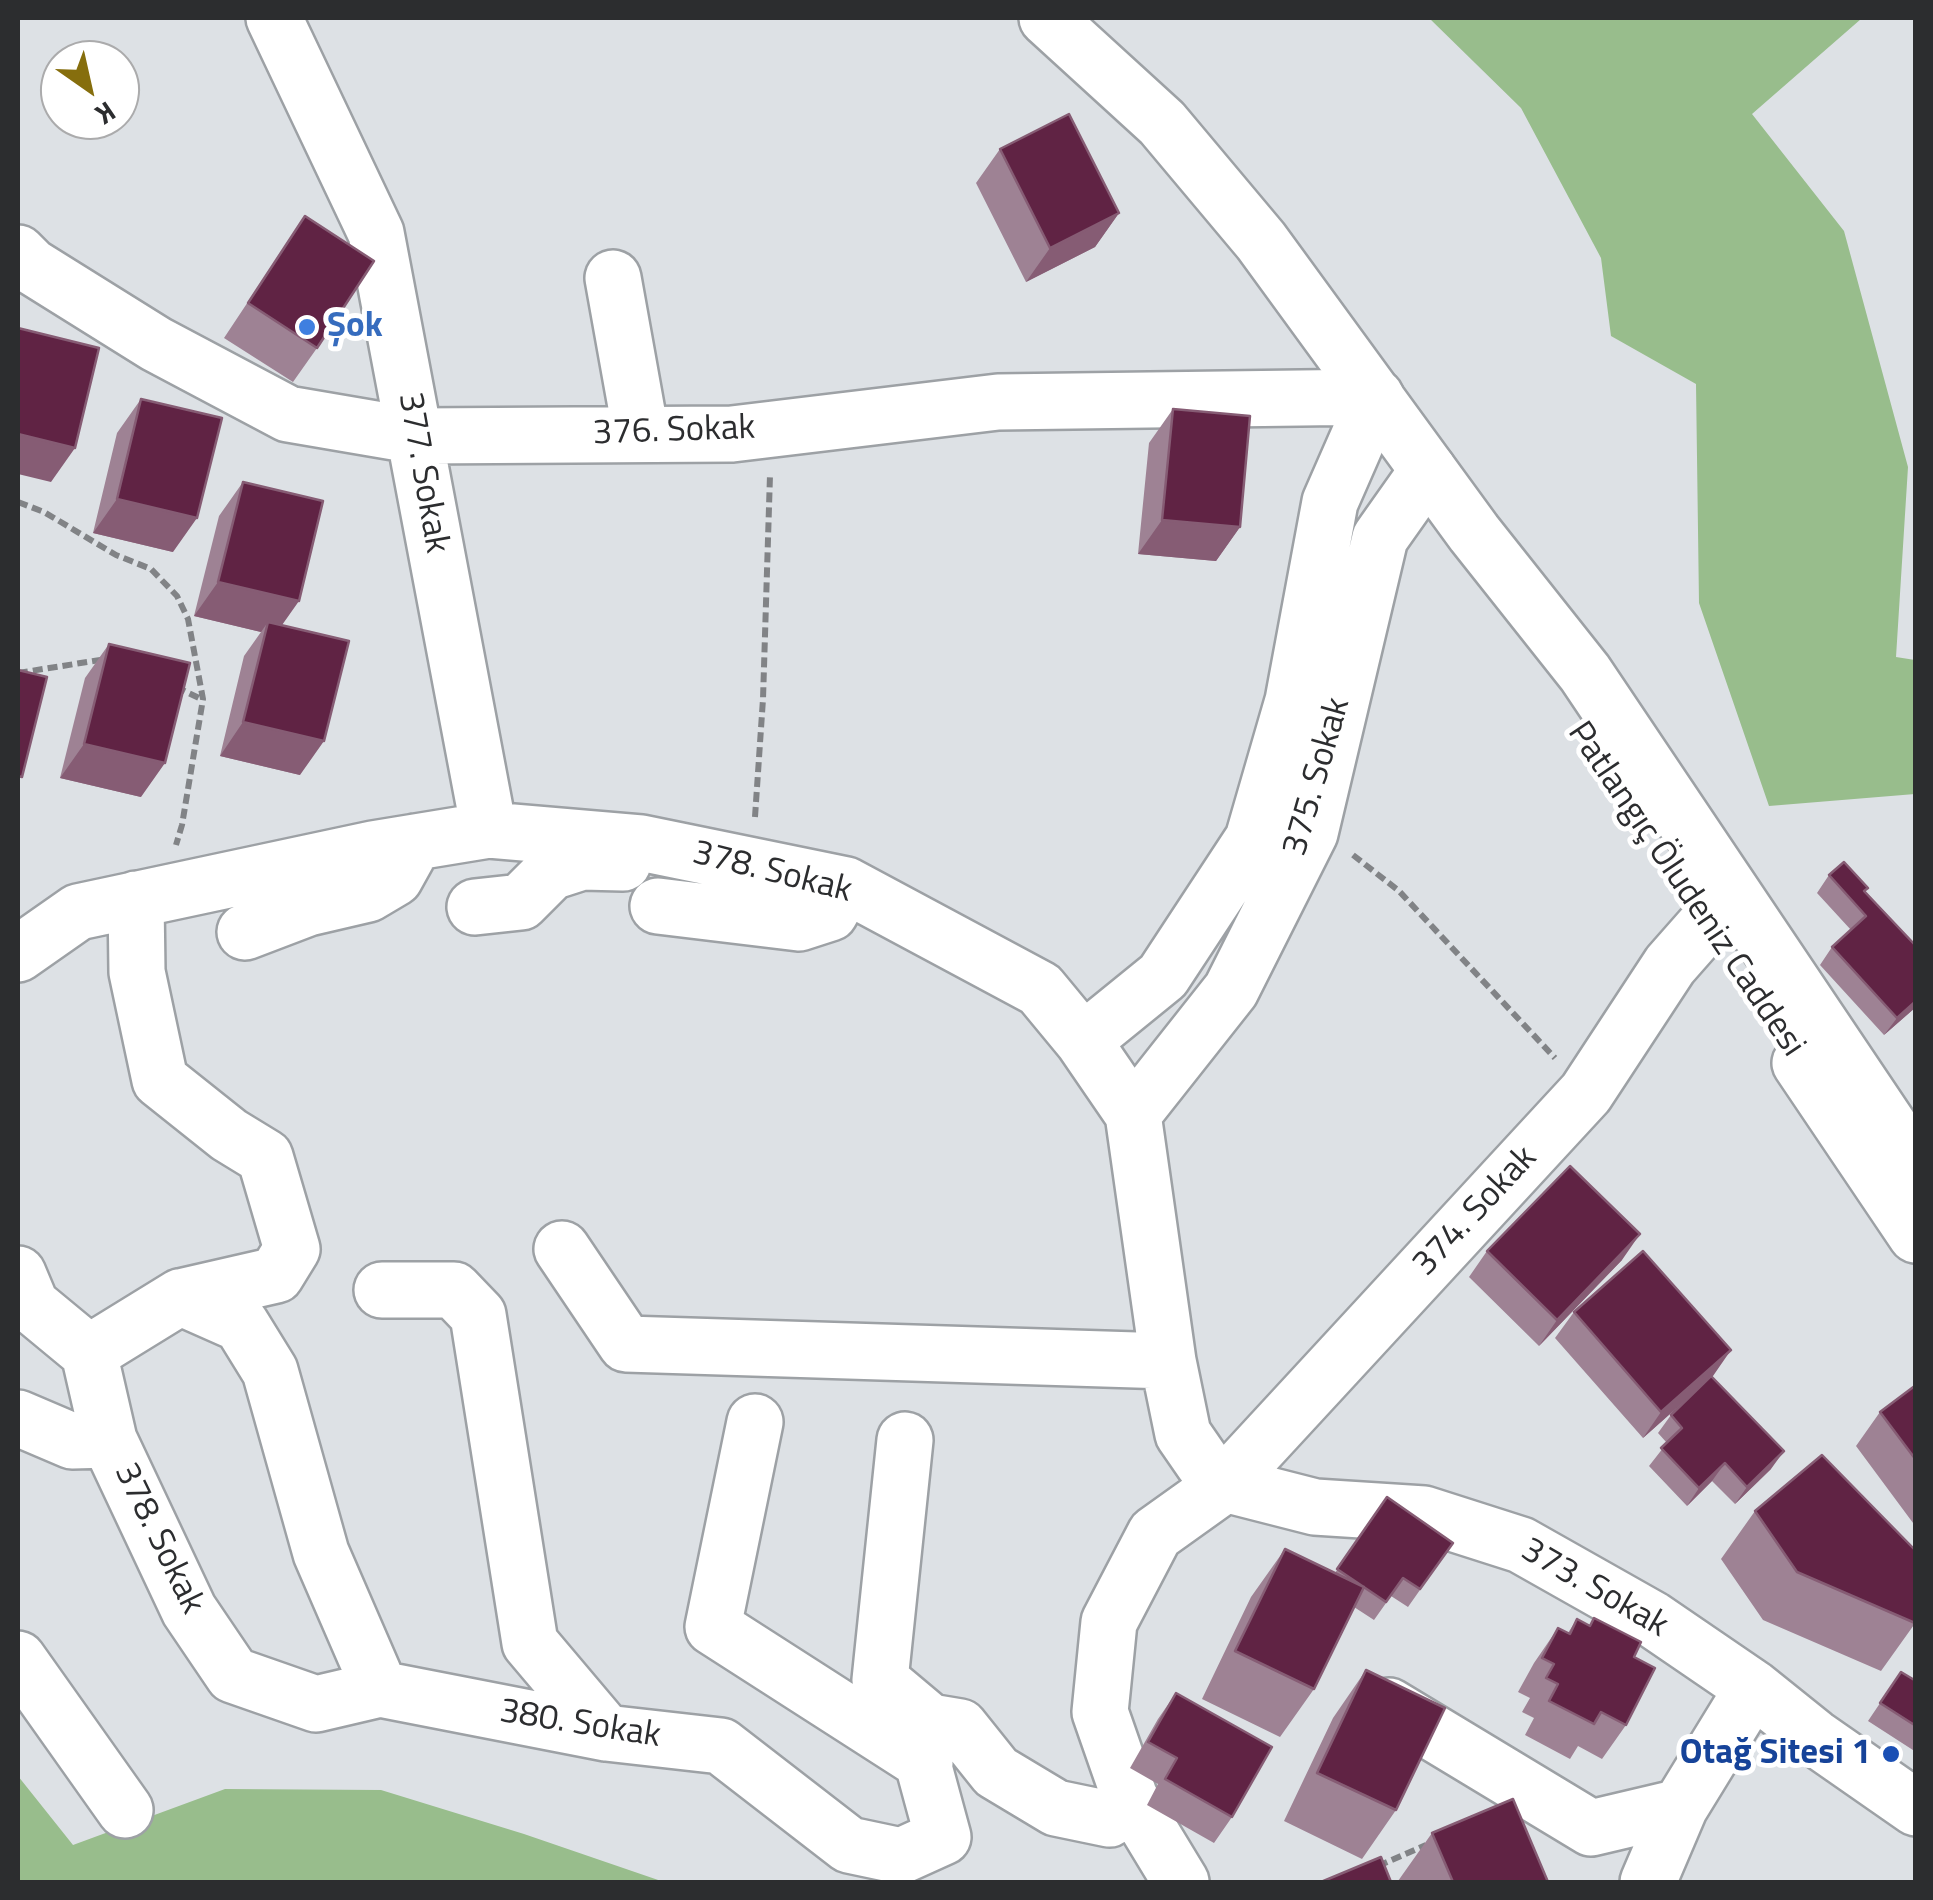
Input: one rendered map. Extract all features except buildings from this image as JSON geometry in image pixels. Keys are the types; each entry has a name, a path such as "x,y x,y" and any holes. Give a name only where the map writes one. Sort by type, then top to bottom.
{"street":[{"name":"377. Sokak","path":"274,18 376,233 490,830"},
{"name":"Patlangıç Öludeniz Caddesi","path":"1046,18 1162,122 1262,241 1474,533 1585,673 1916,1166"},
{"name":"376. Sokak","path":"22,268 288,414 417,436 732,434 998,402 1376,397"},
{"path":"613,278 641,434"},
{"path":"1083,1041 1163,976 1253,839 1293,701 1330,502 1376,397"},
{"name":"375. Sokak","path":"1133,1114 1231,990 1310,833 1380,538 1428,470"},
{"path":"1330,502 1380,538"},
{"name":"Patlangıç Öludeniz Caddesi","path":"1474,533 1559,700 1916,1235"},
{"name":"378. Sokak","path":"18,954 78,912 490,830 641,842 846,884 1040,989 1083,1041 1133,1114 1168,1362 1183,1434 1203,1463 1225,1484"},
{"path":"245,932 308,908 368,894 395,878 416,842"},
{"path":"475,906 521,902 551,872 582,862 752,866"},
{"path":"658,906 799,923 830,914 846,884"},
{"path":"18,1274 32,1304 89,1352 180,1296 276,1275 292,1248 265,1157 229,1135 160,1080 137,972 136,899"},
{"name":"374. Sokak","path":"1181,1882 1130,1798 1100,1712 1109,1622 1156,1534 1225,1484 1586,1092 1670,965 1707,923"},
{"path":"562,1250 626,1344 1168,1362"},
{"path":"382,1290 454,1290 478,1316 530,1643 606,1733"},
{"path":"180,1296 241,1324 270,1371 321,1553 380,1690"},
{"name":"378. Sokak","path":"89,1352 109,1440 189,1610 233,1675 316,1704 380,1690"},
{"path":"18,1418 72,1441 109,1440"},
{"path":"755,1422 713,1627 927,1743"},
{"path":"905,1440 880,1680 927,1743"},
{"name":"373. Sokak","path":"1225,1484 1316,1506 1424,1514 1521,1544 1652,1619 1916,1808"},
{"path":"18,1659 126,1810"},
{"path":"1648,1882 1680,1807 1753,1688"},
{"name":"380. Sokak","path":"380,1690 606,1733 721,1746 849,1845 901,1856 943,1836 927,1743"},
{"path":"1389,1706 1591,1828 1680,1807"},
{"path":"927,1743 960,1728 996,1772 1056,1808 1109,1819 1130,1798"}],"path":[{"path":"752,866 771,429"},
{"path":"18,502 44,512 116,555 152,569 177,596 188,620 202,699 182,825 173,852"},
{"path":"18,673 98,658 115,660"},
{"path":"173,686 202,699"},
{"path":"1310,833 1345,848 1399,891 1586,1092"},
{"path":"1373,1868 1437,1840"}],"green space":[{"path":"1429,18 1879,18 1861,19 1752,114 1844,231 1908,467 1896,657 1915,660 1915,794 1769,806 1699,603 1696,384 1611,336 1601,258 1521,108"},
{"path":"18,1776 73,1845 225,1789 381,1790 664,1882 18,1882"}],"place":[{"name":"Şok","path":"307,327"},
{"name":"Otağ Sitesi 1","path":"1891,1754"}]}
